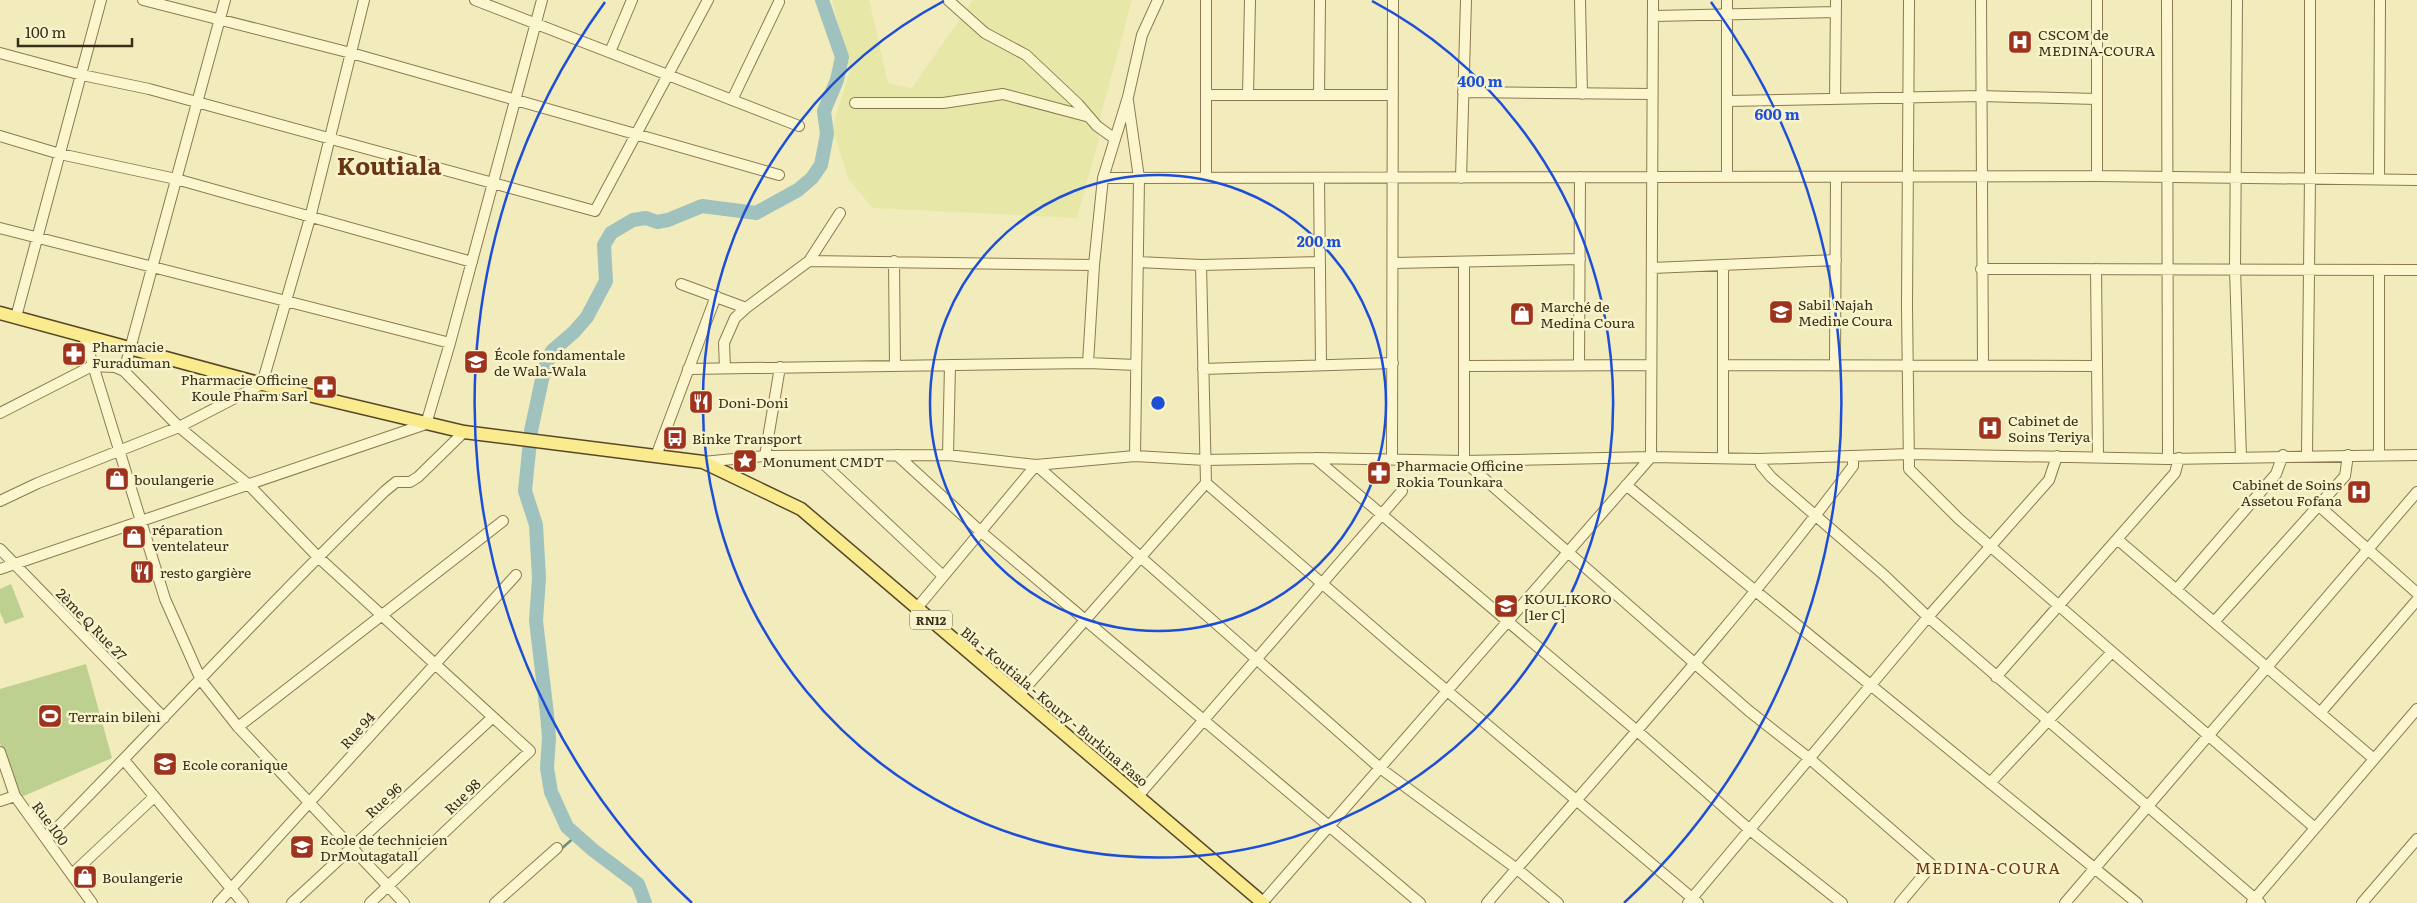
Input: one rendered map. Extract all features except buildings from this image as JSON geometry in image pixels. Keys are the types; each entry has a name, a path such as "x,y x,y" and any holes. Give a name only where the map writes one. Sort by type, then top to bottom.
{"main road":[{"name":"RN12","path":"6,316 262,384 464,432"},
{"name":"Bla - Koutiala - Koury - Burkina Faso","path":"464,432 704,462 801,509 1263,903"}],"street":[{"path":"6,316 38,237 101,0"},
{"path":"143,0 351,53 779,175"},
{"path":"124,371 224,0"},
{"path":"0,501 119,450 179,427 262,384 310,218 328,139 364,0"},
{"path":"475,0 799,126"},
{"path":"0,569 426,424 450,343 542,0"},
{"path":"610,52 632,0"},
{"path":"0,53 82,75 149,89 595,211 708,0"},
{"path":"948,0 985,32 1026,55 1078,104 1086,116 1114,139"},
{"path":"1206,0 1206,176"},
{"path":"1248,95 1250,0"},
{"path":"1319,95 1320,0"},
{"path":"1392,0 1392,459"},
{"path":"1461,178 1466,0"},
{"path":"1580,0 1582,94"},
{"path":"1263,903 1651,456 1653,0"},
{"path":"1727,0 1727,177"},
{"path":"1835,99 1836,0"},
{"path":"1909,0 1906,306 1909,365 1909,469 1991,547 2315,828"},
{"path":"1981,0 1983,366"},
{"path":"2097,0 2097,176"},
{"path":"2167,0 2166,269 2168,459"},
{"path":"2237,0 2235,269 2241,457"},
{"path":"2307,455 2310,0"},
{"path":"2379,179 2380,0"},
{"path":"1088,363 1094,264 1103,178 1128,97 1142,35 1156,1"},
{"path":"732,100 779,2"},
{"path":"1653,16 1836,12"},
{"path":"1463,92 1652,94"},
{"path":"855,103 943,104 1003,94 1086,116"},
{"path":"1206,94 1392,95"},
{"path":"1727,100 1981,96 2096,99"},
{"path":"1128,97 1139,178 1134,456"},
{"path":"0,136 60,154 176,179 472,262"},
{"path":"1103,178 1206,176 1461,178 2097,176 2417,180"},
{"path":"1579,365 1580,177"},
{"path":"1835,364 1836,177"},
{"path":"1319,178 1321,364"},
{"path":"725,368 724,343 735,318 809,261 840,213"},
{"path":"0,228 450,343"},
{"path":"1392,263 1580,259"},
{"path":"1652,268 1836,260"},
{"path":"809,261 1094,264"},
{"path":"894,261 895,366"},
{"path":"1138,262 1202,265 1320,262"},
{"path":"1464,262 1464,461 1749,711 1810,759 1932,865 1900,903"},
{"path":"1020,694 1206,482 1202,265"},
{"path":"1723,266 1723,457"},
{"path":"1981,269 2417,270"},
{"path":"2096,269 2098,457"},
{"path":"2379,270 2379,455"},
{"path":"681,284 746,308"},
{"path":"656,456 716,296"},
{"path":"84,336 165,599 201,680 238,727 404,903"},
{"path":"688,369 1088,363 1136,365"},
{"path":"1203,369 1392,363"},
{"path":"948,455 950,365"},
{"path":"1464,366 1651,365"},
{"path":"1723,365 2097,366"},
{"path":"0,413 92,366 115,367 124,371 179,427 249,485 317,556 493,717"},
{"path":"765,456 780,368"},
{"path":"46,838 201,680 317,556 385,491 396,482 410,482 418,477 464,432"},
{"path":"704,462 765,456 948,455 1036,465 1134,456 1205,460 1315,458 1464,461 1651,456 1760,459 1910,454 2168,459 2307,455 2417,455"},
{"path":"2214,622 2345,476 2348,455"},
{"path":"826,456 824,466 943,576"},
{"path":"897,456 980,531 1420,903"},
{"path":"1487,903 1694,663 1816,516 1853,466 1853,456"},
{"path":"1206,482 1693,901 1928,617 2049,480 2058,456"},
{"path":"2176,590 2276,474 2283,456"},
{"path":"1315,458 1636,730 1750,830 1842,903"},
{"path":"1996,677 2175,473 2179,458"},
{"path":"1760,459 1761,465 1771,477 1996,677 2148,804 2255,902 2315,828 2417,709"},
{"path":"917,608 1036,465"},
{"path":"1036,465 1380,768 1516,869 1558,903"},
{"path":"1626,485 2136,903"},
{"path":"1138,796 1402,491"},
{"path":"2066,903 2148,804 2417,492"},
{"path":"2318,505 2417,593"},
{"path":"238,727 503,522"},
{"path":"2117,539 2374,759"},
{"name":"2ème Q Rue 27","path":"0,549 164,718"},
{"name":"Rue 94","path":"218,903 516,575"},
{"path":"2320,713 2417,600"},
{"path":"1990,783 2112,652"},
{"name":"Rue 98","path":"370,903 530,751 493,717"},
{"name":"Rue 96","path":"292,903 493,717"},
{"name":"Rue 100","path":"0,752 15,796 72,874 88,901"},
{"path":"124,760 243,903"},
{"path":"0,801 15,796"},
{"path":"72,874 154,796"},
{"path":"2362,903 2417,839"},
{"path":"495,903 557,848"}],"green space":[{"path":"832,0 869,0 888,83 912,88 973,0 1132,0 1100,118 1098,142 1077,218 873,208 849,180 832,128 850,71"},
{"path":"11,584 24,617 5,624 0,612 0,589"},
{"name":"Terrain bileni","path":"86,664 112,758 19,798 0,743 0,689"}],"waterway":[{"path":"645,903 638,884 593,850 567,827 551,792 547,768 549,738 547,714 536,621 539,578 536,525 525,491 531,431 544,370 552,351 574,332 587,317 606,281 604,245 611,233 633,220 646,218 657,222 668,220 702,206 756,213 798,190 812,178 821,165 827,134 824,111 837,80 842,57 822,0"},
{"path":"560,850 577,835"}],"place":[{"name":"CSCOM de MEDINA-COURA","path":"2020,42"},
{"name":"Sabil Najah Medine Coura","path":"1781,312"},
{"name":"Marché de Medina Coura","path":"1522,314"},
{"name":"Pharmacie Furaduman","path":"74,354"},
{"name":"École fondamentale de Wala-Wala","path":"476,362"},
{"name":"Pharmacie Officine Koule Pharm Sarl","path":"325,387"},
{"name":"Doni-Doni","path":"701,402"},
{"name":"Cabinet de Soins Teriya","path":"1990,428"},
{"name":"Binke Transport","path":"675,438"},
{"name":"Monument CMDT","path":"745,461"},
{"name":"Pharmacie Officine Rokia Tounkara","path":"1379,473"},
{"name":"boulangerie","path":"117,479"},
{"name":"Cabinet de Soins Assetou Fofana","path":"2359,492"},
{"name":"réparation ventelateur","path":"134,537"},
{"name":"resto gargière","path":"142,572"},
{"name":"KOULIKORO [1er C]","path":"1506,606"},
{"name":"Terrain bileni","path":"50,716"},
{"name":"Ecole coranique","path":"165,764"},
{"name":"Ecole de technicien DrMoutagatall","path":"302,847"},
{"name":"Boulangerie","path":"85,877"}],"district":[{"name":"Koutiala","path":"389,164"},
{"name":"MEDINA-COURA","path":"1988,867"}]}
